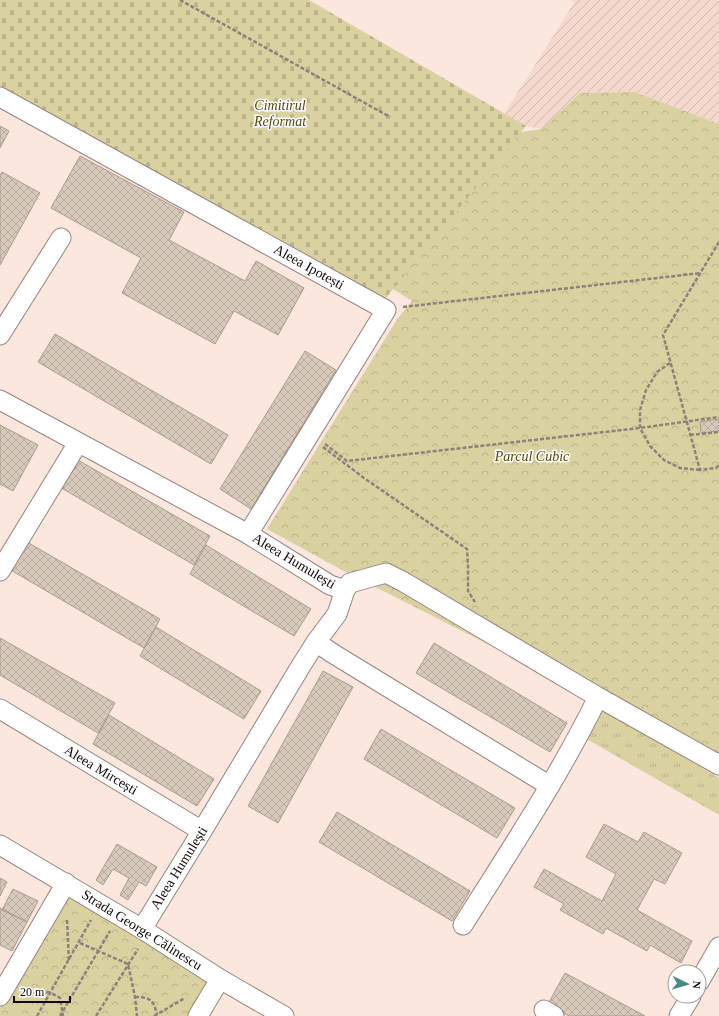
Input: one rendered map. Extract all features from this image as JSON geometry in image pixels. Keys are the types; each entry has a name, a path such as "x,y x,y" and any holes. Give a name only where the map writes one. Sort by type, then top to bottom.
{"street":[{"name":"Aleea Ipotești","path":"0,97 386,310"},
{"path":"0,335 61,238"},
{"path":"248,534 386,310"},
{"name":"Aleea Humulești","path":"0,400 248,534 330,585 345,590 337,614 316,642 299,669 202,831 141,937"},
{"path":"0,571 78,443"},
{"path":"345,590 350,583 386,574 402,581 598,697 719,765"},
{"path":"316,642 550,786"},
{"path":"463,925 550,786 598,697"},
{"name":"Aleea Mircești","path":"0,709 202,831"},
{"name":"Strada George Călinescu","path":"0,845 100,904 141,937 220,978 284,1016"},
{"path":"0,996 66,883"},
{"path":"707,968 719,947"},
{"path":"198,1016 220,978"},
{"path":"680,1016 687,1004"}],"path":[{"path":"180,0 390,118"},
{"path":"700,470 663,335 719,242"},
{"path":"386,310 701,273"},
{"path":"670,363 657,372 646,390 640,410 640,428 650,446 664,460 680,468 700,470 716,468 719,465"},
{"path":"309,435 347,461 640,428 719,417"},
{"path":"690,436 719,432"},
{"path":"309,435 364,478 467,549 468,591 475,602 482,606"},
{"path":"38,1016 80,943 100,904"},
{"path":"67,914 69,961"},
{"path":"62,1015 112,928"},
{"path":"96,1016 128,964 141,937"},
{"path":"80,943 128,964"},
{"path":"128,964 135,997 137,1016"},
{"path":"22,995 36,991 51,992 60,998 62,1015"},
{"path":"135,997 148,998 153,1002 157,1015"}],"shaded area":[{"path":"570,0 719,0 719,124 635,92 580,93 541,129 526,126 504,114 574,3"}],"green space":[{"name":"Cimitirul Reformat","path":"0,0 309,0 526,126 385,299 0,88"},
{"name":"Parcul Cubic","path":"635,92 719,124 719,762 340,569 267,529 398,318 412,301 393,289 517,133 541,129 580,93"},
{"path":"599,706 719,778 719,815 583,737"},
{"path":"67,892 210,980 187,1016 0,1016 0,1004"}],"building":[{"path":"0,126 9,131 0,148"},
{"path":"80,156 184,212 169,240 245,281 256,261 304,288 278,335 234,311 215,344 122,293 141,258 51,208"},
{"path":"2,172 40,193 0,265 0,176"},
{"path":"55,334 228,435 211,464 38,362"},
{"path":"305,351 336,370 251,509 220,489"},
{"path":"719,419 719,431 701,433 700,422"},
{"path":"0,425 38,445 13,491 0,484"},
{"path":"76,459 210,536 194,565 58,486"},
{"path":"27,542 160,619 144,648 9,569"},
{"path":"206,545 311,609 294,636 190,574"},
{"path":"156,627 261,691 244,719 140,656"},
{"path":"0,638 115,703 98,733 0,675"},
{"path":"434,643 567,723 550,752 416,673"},
{"path":"323,671 353,687 278,823 248,806"},
{"path":"109,715 214,779 197,806 93,744"},
{"path":"381,729 515,808 497,838 364,759"},
{"path":"337,812 470,891 452,921 319,842"},
{"path":"604,824 638,842 644,832 682,853 665,884 654,879 637,910 692,941 681,963 650,945 647,951 606,928 603,934 560,910 564,904 534,887 544,869 602,901 616,874 586,857"},
{"path":"117,844 157,867 146,886 139,882 128,900 120,895 129,878 113,869 103,885 96,880"},
{"path":"0,878 7,882 0,896"},
{"path":"13,889 38,901 27,922 2,910"},
{"path":"0,908 27,922 12,951 0,945"},
{"path":"565,973 645,1016 569,1016 548,1004"}]}
